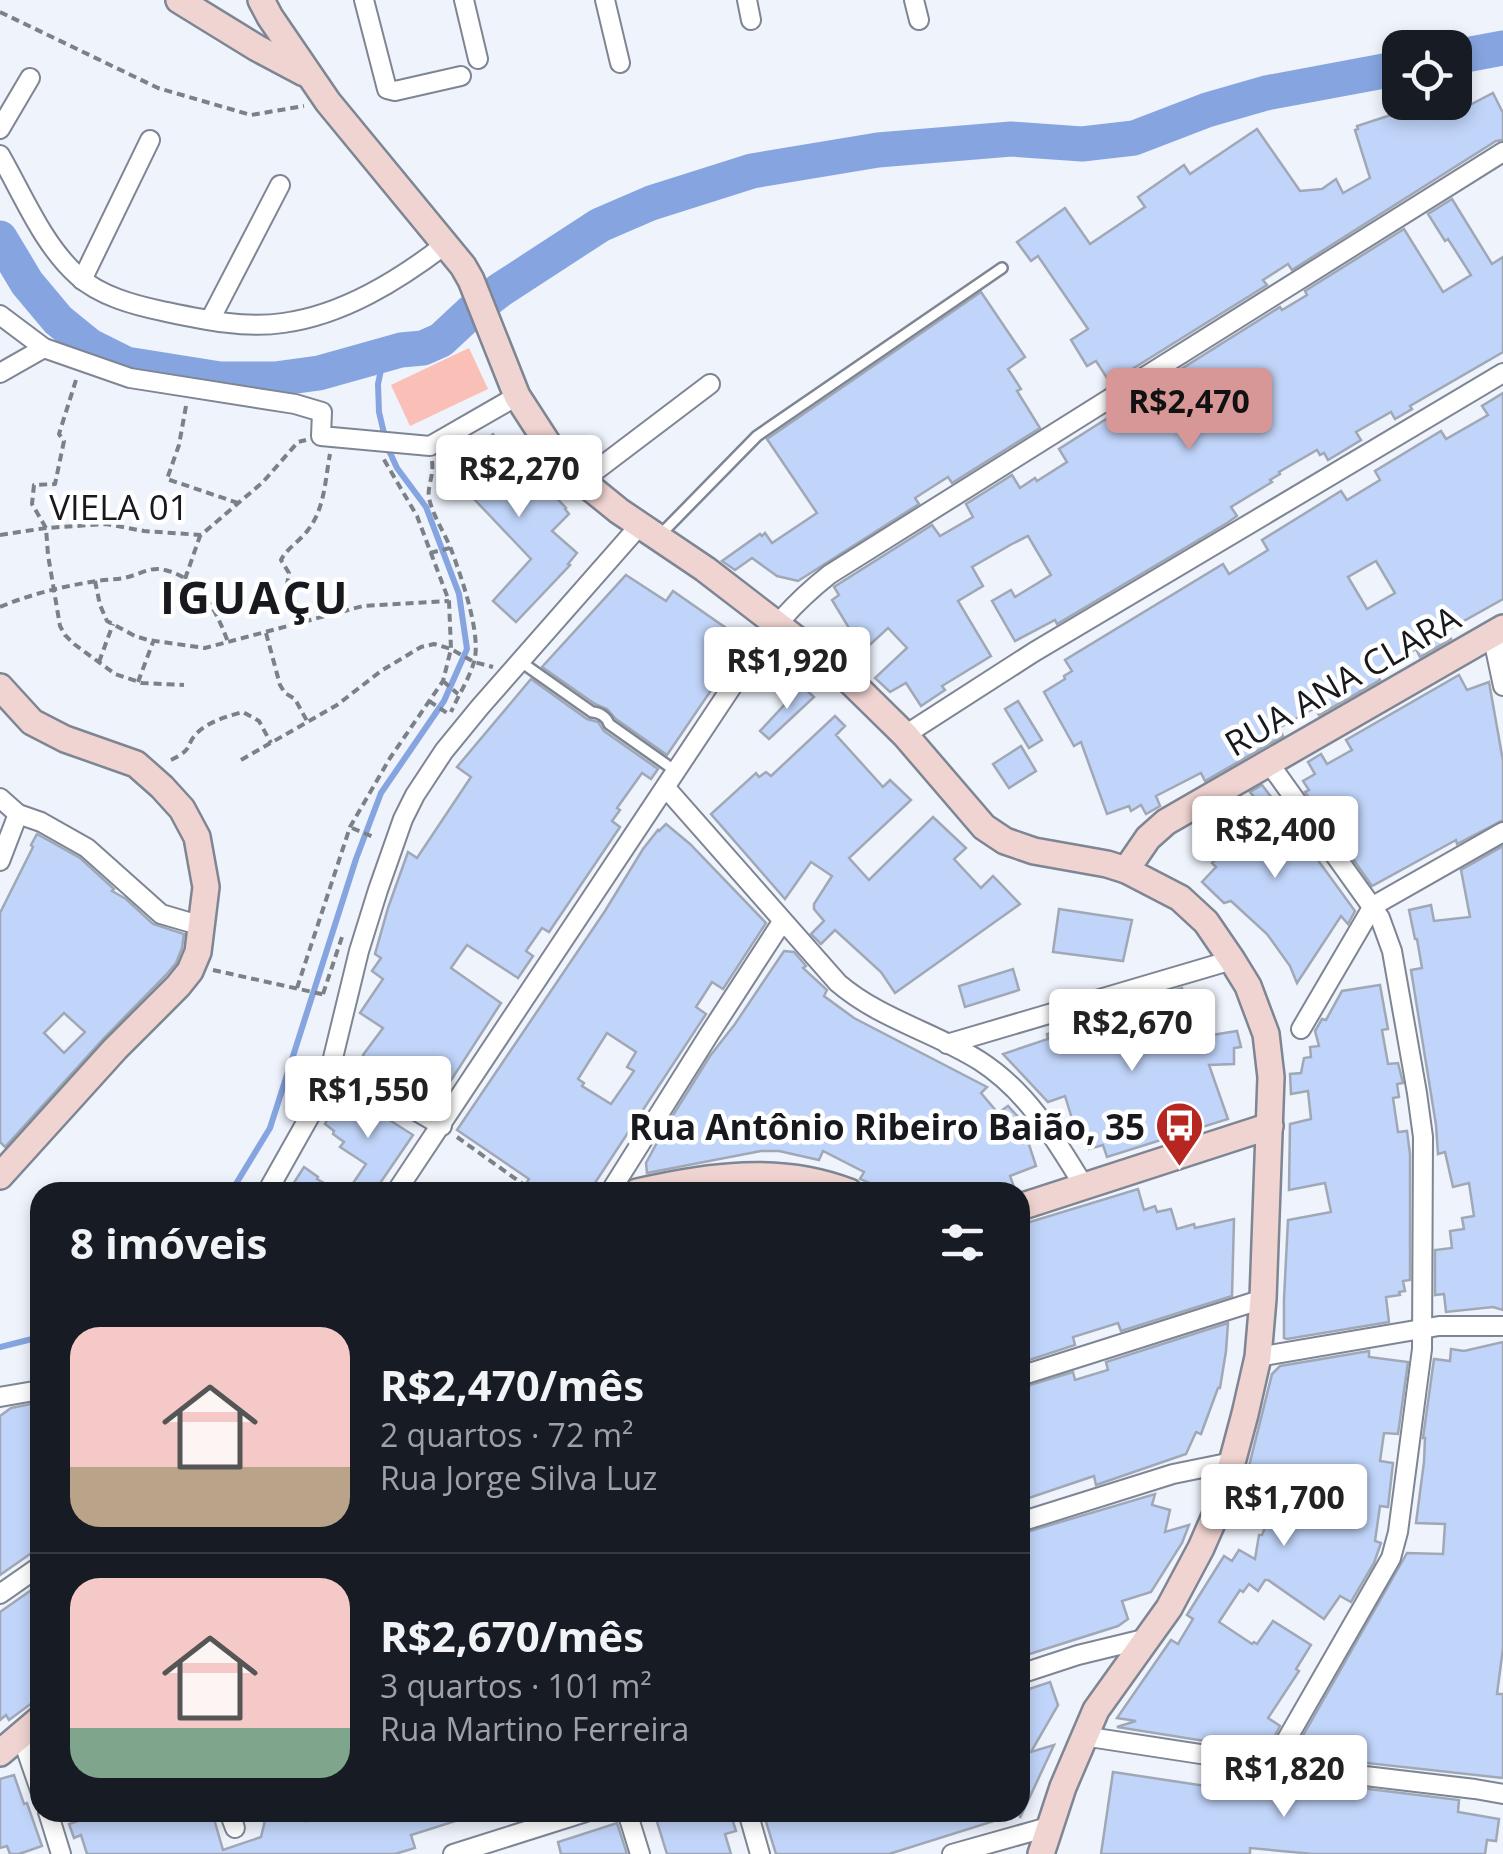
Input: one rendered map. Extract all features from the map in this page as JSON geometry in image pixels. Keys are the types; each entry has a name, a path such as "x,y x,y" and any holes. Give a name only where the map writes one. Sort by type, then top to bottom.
{"main road":[{"path":"185,0 257,48 308,75"},
{"path":"264,5 328,102 463,266 513,389 550,448 582,482 848,679 905,735 984,827 1005,841 1034,851 1126,870 1180,898 1206,922 1248,986 1266,1034 1272,1077 1258,1357 1222,1500 1169,1608 1096,1710 1048,1827 1041,1854"},
{"name":"RUA ANA CLARA","path":"1126,870 1148,838 1166,822 1498,631"},
{"path":"0,687 32,722 65,740 136,764 162,787 182,809 197,837 206,888 194,966 0,1176"},
{"path":"1030,1204 1270,1126"},
{"path":"681,1182 733,1175 785,1176 815,1182"},
{"path":"0,1753 30,1728"}],"street":[{"path":"364,0 387,90 460,76"},
{"path":"464,0 478,59"},
{"path":"606,0 620,63"},
{"path":"747,0 752,20"},
{"path":"914,0 919,20"},
{"path":"0,128 30,78"},
{"path":"82,280 150,140"},
{"path":"403,1182 776,623 799,598 830,574 1503,152"},
{"path":"0,155 56,251 82,280 138,306 210,320 282,324 354,301 397,278 446,244"},
{"path":"210,320 280,185"},
{"path":"0,315 44,348 130,378 295,404 322,412 327,437 430,446 513,389"},
{"path":"0,373 44,348"},
{"path":"905,735 1034,652 1503,373"},
{"path":"582,482 710,384"},
{"path":"273,1182 316,1105 332,1062 359,951 404,819 416,795 444,751 490,695 649,531"},
{"path":"1498,631 1503,686"},
{"path":"1268,763 1380,918 1392,951 1423,1137 1422,1349 1398,1532 1391,1558 1272,1765"},
{"path":"666,788 838,983 856,998 980,1061 1010,1084 1036,1111 1084,1186"},
{"path":"0,798 18,814 87,848 162,914 202,926"},
{"path":"0,862 18,814"},
{"path":"1302,1029 1374,906 1503,832"},
{"path":"616,1182 782,922"},
{"path":"947,1044 1232,960"},
{"path":"332,1062 442,1126"},
{"path":"1030,1373 1263,1299"},
{"path":"1258,1357 1439,1326 1503,1326"},
{"path":"0,1397 30,1392"},
{"path":"1030,1519 1173,1474 1232,1462"},
{"path":"0,1594 30,1573"},
{"path":"1030,1671 1148,1638"},
{"path":"1083,1736 1503,1794"},
{"path":"51,1822 62,1854"},
{"path":"453,1854 491,1848 560,1822"},
{"path":"629,1822 640,1854"},
{"path":"751,1822 760,1854"},
{"path":"952,1854 1048,1827"}],"lane":[{"path":"649,531 757,436 1002,268"},
{"path":"521,662 597,712 676,772"}],"path":[{"path":"0,12 158,88 251,115 328,102"},
{"path":"82,361 60,434 64,442 55,484 34,485 32,504 46,528 60,626 65,635 115,674 138,682 184,685"},
{"path":"186,387 186,414 168,479 238,503"},
{"path":"303,622 287,585 289,573 282,560 319,512 327,437"},
{"name":"VIELA 01","path":"0,535 106,524 201,535 263,482 298,442 327,437"},
{"path":"298,988 350,828 390,758 443,681 451,649 449,601 417,516 382,442"},
{"path":"429,701 450,716 474,662 476,645 474,625 450,548 430,502 428,492 434,474 430,446"},
{"path":"185,579 201,535"},
{"path":"430,552 450,548"},
{"path":"0,606 54,589 163,568 185,579 208,598 228,642"},
{"path":"95,581 106,621 153,642 205,648 363,606 449,601"},
{"path":"98,662 113,624"},
{"path":"266,633 280,685 308,721"},
{"path":"138,682 153,642"},
{"path":"241,760 337,705 407,654 434,644 474,662"},
{"path":"443,681 459,694"},
{"path":"171,760 186,753 196,733 243,712 259,721 271,742"},
{"path":"350,828 376,838"},
{"path":"194,966 321,994 346,925"},
{"path":"442,1126 520,1182"}],"shaded area":[{"path":"469,348 488,389 410,426 391,385"}],"building":[{"path":"1493,93 1503,113 1503,140 1292,270 1288,264 1263,280 1267,285 1121,376 1118,371 1107,378 1096,361 1087,366 1071,340 1088,329 1038,256 1031,261 1017,242 1065,208 1090,244 1145,207 1138,197 1184,165 1190,174 1257,129 1300,191 1322,189 1336,179 1343,193 1370,178 1357,126 1382,118 1472,120 1472,104"},
{"path":"1452,199 1492,264 1503,257 1503,352 1410,406 1412,409 1395,419 1391,412 1356,432 1361,440 1328,460 1317,450 1279,472 1272,482 1231,507 1237,516 1227,523 1057,624 1055,620 1015,641 992,601 1011,590 1015,597 1051,575 1028,536 1012,544 972,567 983,586 958,601 991,656 942,686 945,690 921,706 906,683 890,692 875,678 907,648 888,628 863,651 832,600 839,595 834,587 932,525 940,536 973,517 966,504 1012,475 1020,488 1035,478 1037,481 1067,462 1059,449 1280,307 1282,310 1307,295 1305,291 1404,229 1443,292 1471,275 1428,214"},
{"path":"981,292 1025,357 1008,369 1040,428 952,483 948,477 929,489 915,498 919,504 798,581 777,576 752,558 735,570 722,561 760,534 765,533 772,543 817,513 767,439"},
{"path":"1503,393 1503,599 1446,631 1451,639 1420,657 1416,649 1376,672 1380,680 1319,715 1315,708 1279,728 1283,736 1205,781 1201,773 1156,796 1160,806 1146,814 1141,805 1131,811 1129,806 1107,814 1081,742 1074,746 1044,692 1072,671 1065,660 1223,564 1229,574 1268,550 1262,540 1341,491 1347,500 1380,480 1375,471 1441,431 1446,439 1488,415 1482,406","holes":["1376,561 1395,593 1367,609 1348,577"]},
{"path":"493,434 566,508 569,514 552,531 577,553 516,622 493,601 531,559 452,473"},
{"path":"626,575 666,601 673,591 726,628 734,639 731,661 667,755 607,709 542,667"},
{"path":"1459,675 1467,690 1489,682 1503,761 1503,820 1457,844 1456,840 1372,886 1319,804 1315,806 1305,792 1309,790 1303,781 1315,774 1308,762 1321,754 1327,764 1352,750 1346,740"},
{"path":"531,679 587,719 598,722 604,731 658,769 651,779 642,773 617,808 620,810 612,821 620,827 549,932 542,928 526,951 533,956 518,978 467,945 451,968 501,1003 435,1105 372,1065 363,1055 383,1028 360,1013 383,979 372,971 381,958 375,954 408,852 417,858 471,777 457,767"},
{"path":"802,686 814,697 769,739 760,731"},
{"path":"1018,701 1042,740 1029,748 1005,709"},
{"path":"835,716 845,726 836,735 883,787 890,780 911,800 849,858 869,880 933,817 966,848 954,859 981,888 993,876 1020,904 895,993 881,972 835,930 821,944 811,934 824,921 814,904 832,876 811,862 785,899 711,814 756,773 759,777 766,772 771,776"},
{"path":"1021,746 1036,771 1009,788 993,764"},
{"path":"1262,785 1293,818 1281,834 1304,858 1312,852 1355,911 1348,924 1341,916 1297,983 1267,934 1231,901 1224,903 1202,882 1216,867 1212,863 1215,860 1195,840 1258,802 1250,792"},
{"path":"666,824 690,844 766,923 723,989 712,982 696,1007 706,1014 596,1182 527,1182 529,1179 457,1130 658,830","holes":["607,1033 636,1052 627,1067 634,1071 611,1104 582,1086 584,1083 578,1079"]},
{"path":"37,834 80,858 112,891 153,924 184,934 176,963 166,975 5,1147 0,1142 0,913","holes":["64,1013 85,1032 64,1053 44,1033"]},
{"path":"1503,846 1503,1310 1493,1307 1446,1312 1444,1294 1435,1295 1435,1250 1452,1248 1450,1231 1464,1229 1462,1218 1474,1216 1469,1183 1453,1187 1445,1152 1438,1154 1411,970 1422,968 1409,910 1431,905 1434,921 1470,917 1461,870"},
{"path":"1059,909 1132,920 1123,961 1053,952"},
{"path":"784,951 794,952 806,966 803,968 827,990 824,996 854,1018 987,1087 981,1093 998,1113 1008,1106 1021,1120 1036,1166 1010,1176 1012,1182 867,1182 860,1179 864,1172 823,1151 819,1160 761,1151 647,1173 646,1163 665,1128"},
{"path":"1013,969 1019,990 965,1007 959,986"},
{"path":"1380,985 1388,1029 1382,1030 1388,1064 1398,1063 1403,1083 1397,1084 1399,1097 1393,1098 1398,1132 1407,1131 1410,1154 1410,1280 1403,1281 1405,1291 1400,1295 1386,1297 1389,1322 1287,1339 1284,1299 1288,1220 1331,1212 1325,1183 1289,1190 1290,1124 1311,1119 1308,1091 1291,1094 1290,1074 1301,1073 1304,1058 1311,1057 1310,1047 1319,1046 1315,1031 1342,991"},
{"path":"1182,988 1195,1030 1205,1028 1206,1036 1237,1031 1241,1047 1234,1048 1234,1064 1209,1065 1228,1119 1107,1157 1103,1145 1089,1149 1083,1131 1074,1125 1065,1096 1048,1102 1003,1054 1048,1039 1047,1034 1074,1026 1072,1020 1107,1010 1110,1019 1151,1009 1148,998"},
{"path":"352,1096 413,1135 381,1182 354,1182 366,1164 340,1147 344,1142 325,1124 337,1101"},
{"path":"304,1167 322,1182 294,1182"},
{"path":"1138,1189 1144,1210 1155,1206 1157,1212 1171,1209 1177,1229 1234,1219 1232,1296 1121,1331 1118,1323 1073,1337 1075,1345 1030,1360 1030,1222"},
{"path":"1228,1323 1220,1388 1201,1434 1196,1432 1186,1454 1096,1485 1094,1476 1030,1498 1030,1385 1073,1372 1075,1380 1108,1370 1106,1362"},
{"path":"1503,1342 1503,1648 1497,1694 1503,1694 1503,1778 1303,1756 1306,1742 1300,1741 1407,1553 1443,1554 1445,1524 1416,1523 1434,1359 1450,1361 1451,1349 1464,1351"},
{"path":"1369,1351 1369,1357 1408,1362 1398,1434 1384,1433 1380,1461 1393,1463 1388,1507 1380,1506 1375,1541 1381,1543 1374,1563 1351,1602 1340,1596 1324,1619 1265,1580 1258,1591 1249,1584 1243,1592 1240,1590 1219,1622 1257,1644 1273,1621 1311,1645 1268,1718 1280,1726 1274,1737 1270,1736 1261,1750 1117,1727 1136,1721 1117,1718 1171,1640 1178,1644 1193,1619 1187,1615 1224,1556 1232,1561 1239,1550 1255,1559 1259,1535 1274,1506 1240,1502 1272,1374 1280,1366"},
{"path":"30,1404 30,1554 0,1575 0,1416 11,1408"},
{"path":"1155,1494 1152,1505 1170,1510 1165,1532 1189,1525 1151,1592 1122,1601 1128,1619 1118,1626 1030,1654 1030,1531"},
{"path":"30,1591 30,1704 9,1720 6,1715 0,1720 0,1612"},
{"path":"1050,1682 1058,1705 1031,1752 1054,1745 1030,1797 1030,1689"},
{"path":"1113,1772 1219,1788 1245,1789 1247,1776 1286,1781 1285,1787 1318,1792 1329,1793 1330,1786 1336,1785 1459,1800 1458,1812 1499,1819 1496,1841 1487,1840 1485,1854 1313,1854 1250,1848 1250,1854 1101,1854"},
{"path":"14,1775 42,1846 19,1854 10,1854 7,1846 0,1848 0,1779"},
{"path":"215,1822 223,1850 261,1837 265,1822 452,1822 411,1835 415,1848 395,1854 87,1854 81,1835 74,1838 69,1824"},
{"path":"657,1822 733,1822 736,1831 725,1834 731,1854 667,1854"},
{"path":"766,1822 991,1822 889,1854 776,1854"},
{"path":"617,1823 627,1854 561,1854 558,1842"}],"waterway":[{"path":"1472,54 1503,48"},
{"path":"0,238 27,283 58,320 90,346 126,364 220,379 275,379 319,373 401,350 423,348 441,340 500,290 600,225 651,203 752,171 878,150 1011,139 1082,144 1134,138 1266,93 1382,71"},
{"path":"237,1182 270,1128 381,793 444,701 467,649 459,594 426,507 397,468 387,446 379,412 378,384 384,356"},
{"path":"0,1347 30,1340"}],"place":[{"name":"Rua Antônio Ribeiro Baião, 35","path":"1180,1168"}],"district":[{"name":"IGUAÇU","path":"255,596"}]}
